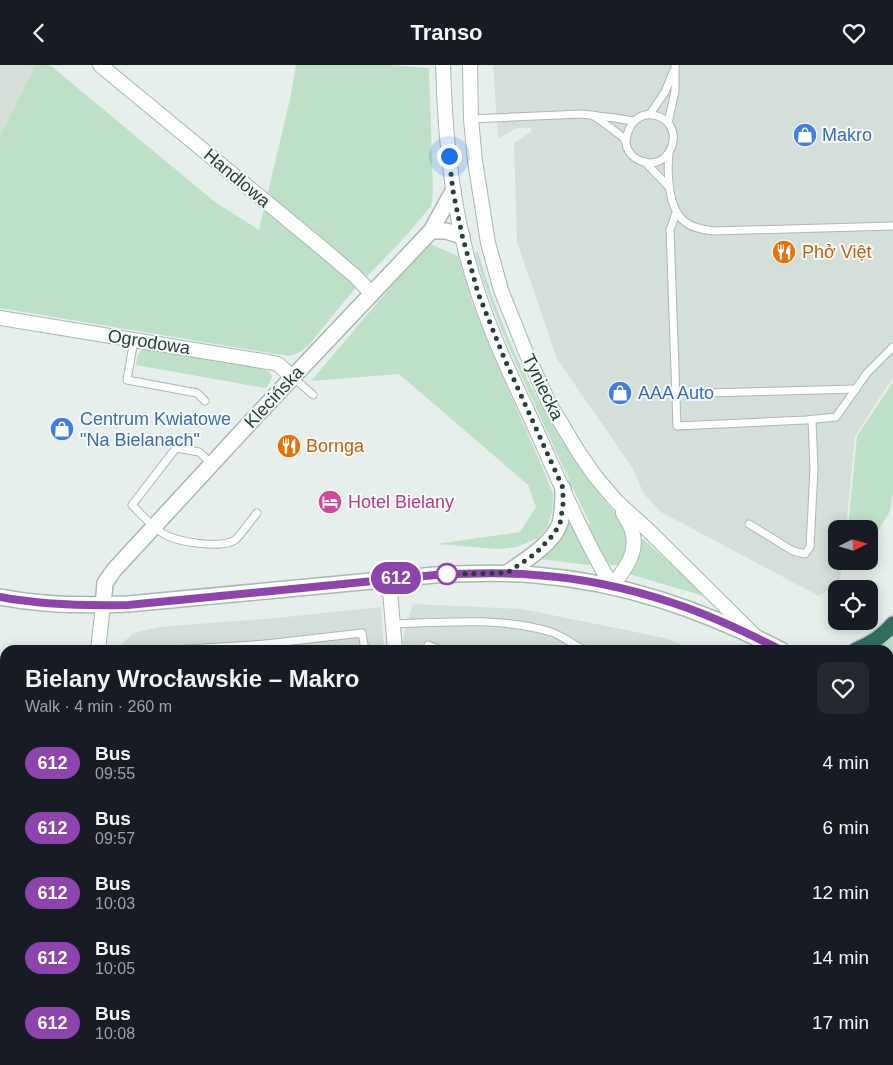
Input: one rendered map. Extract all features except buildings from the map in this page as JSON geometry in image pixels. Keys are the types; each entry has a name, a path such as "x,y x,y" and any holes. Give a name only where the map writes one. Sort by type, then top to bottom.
{"highway":[{"path":"867,645 874,642 893,624"}],"main road":[{"name":"Klecińska","path":"104,606 105,583 114,570 292,377 431,231 453,191"},
{"path":"431,231 446,231 462,235"},
{"path":"507,573 536,553 553,535 560,524 563,488"},
{"path":"1,600 45,604 128,605 389,579 507,573 562,578 612,587 674,603 722,621 771,645"}],"street":[{"name":"Handlowa","path":"100,65 316,243 355,276 372,294"},
{"name":"Tyniecka","path":"443,65 447,143 453,191 462,235 478,293 491,327 563,488 595,558 612,587"},
{"name":"Tyniecka","path":"470,65 471,119 475,161 488,243 501,290 549,403 579,453 595,476 617,501 757,638"},
{"name":"Ogrodowa","path":"0,318 274,363 282,367 292,377"},
{"path":"612,587 630,560 634,549 632,529 617,501"},
{"path":"389,579 395,645"},
{"path":"99,645 104,606"}],"lane":[{"path":"650,114 665,92 675,66"},
{"path":"668,123 675,91 675,66"},
{"path":"471,119 572,114 633,121"},
{"path":"650,114 661,117 668,123 673,131 674,140 669,153 659,161 645,163 639,161 627,148 627,131 633,121 640,116 650,114"},
{"path":"592,115 608,125 626,141"},
{"path":"669,153 669,187 676,213 684,222 703,230 893,226"},
{"path":"645,163 669,187"},
{"path":"676,213 670,230 677,426 812,420 836,417 867,373 893,347"},
{"path":"134,339 127,380 197,393 205,401"},
{"path":"292,377 313,395"},
{"path":"708,393 856,389"},
{"path":"749,524 793,551 804,554 810,547 814,469 812,420"},
{"path":"212,464 199,452 176,448 132,505 154,527 166,535 196,543 213,545 225,544 236,539 257,513"},
{"path":"393,625 460,622 512,624 552,633 573,645"},
{"path":"279,645 362,633 363,645"}],"shaded area":[{"path":"0,65 35,65 0,137"},
{"path":"493,65 893,65 893,377 855,436 847,520 828,520 828,570 841,570 840,580 828,580 828,590 819,596 661,512 644,494 632,467 557,359 517,242 514,143 531,132 531,128 517,128 498,138"},
{"path":"413,604 522,609 665,638 682,645 404,645 403,637"},
{"path":"381,607 384,645 121,645 133,633 159,627 276,618"}],"green space":[{"path":"35,65 50,65 215,202 259,230 290,99 296,65 389,65 429,68 433,192 431,206 405,237 352,292 308,346 299,353 288,356 0,308 0,137"},
{"path":"428,243 458,256 472,302 553,494 552,512 547,528 538,538 517,547 498,549 436,544 520,532 536,507 528,485 399,374 311,381"},
{"path":"478,252 514,352 538,400 584,473 625,526 627,547 621,561 617,565 610,565 606,561 595,541 588,525 590,524 500,327 475,253"},
{"path":"145,348 206,356 205,360 240,366 261,366 272,377 265,388 136,365 138,355"},
{"path":"893,382 893,492 890,511 878,530 878,520 849,520 857,436"},
{"path":"568,523 571,524 590,563 589,565 540,559 557,543"},
{"path":"643,539 705,595 629,574 640,540"},
{"path":"893,635 893,645 881,645"}],"bus line":[{"name":"612","path":"0,597 45,604 128,605 371,580 471,573 507,573 582,581 658,598 722,621 771,645"}],"place":[{"name":"Makro","path":"805,135"},
{"name":"Phở Việt","path":"784,252"},
{"name":"AAA Auto","path":"620,393"},
{"name":"Centrum Kwiatowe \"Na Bielanach\"","path":"62,429"},
{"name":"Bornga","path":"289,446"},
{"name":"Hotel Bielany","path":"330,502"}],"route":[{"path":"447,574 507,573 536,553 553,535 560,524 563,505 563,488 505,360 471,272 453,191 449,156"}]}
